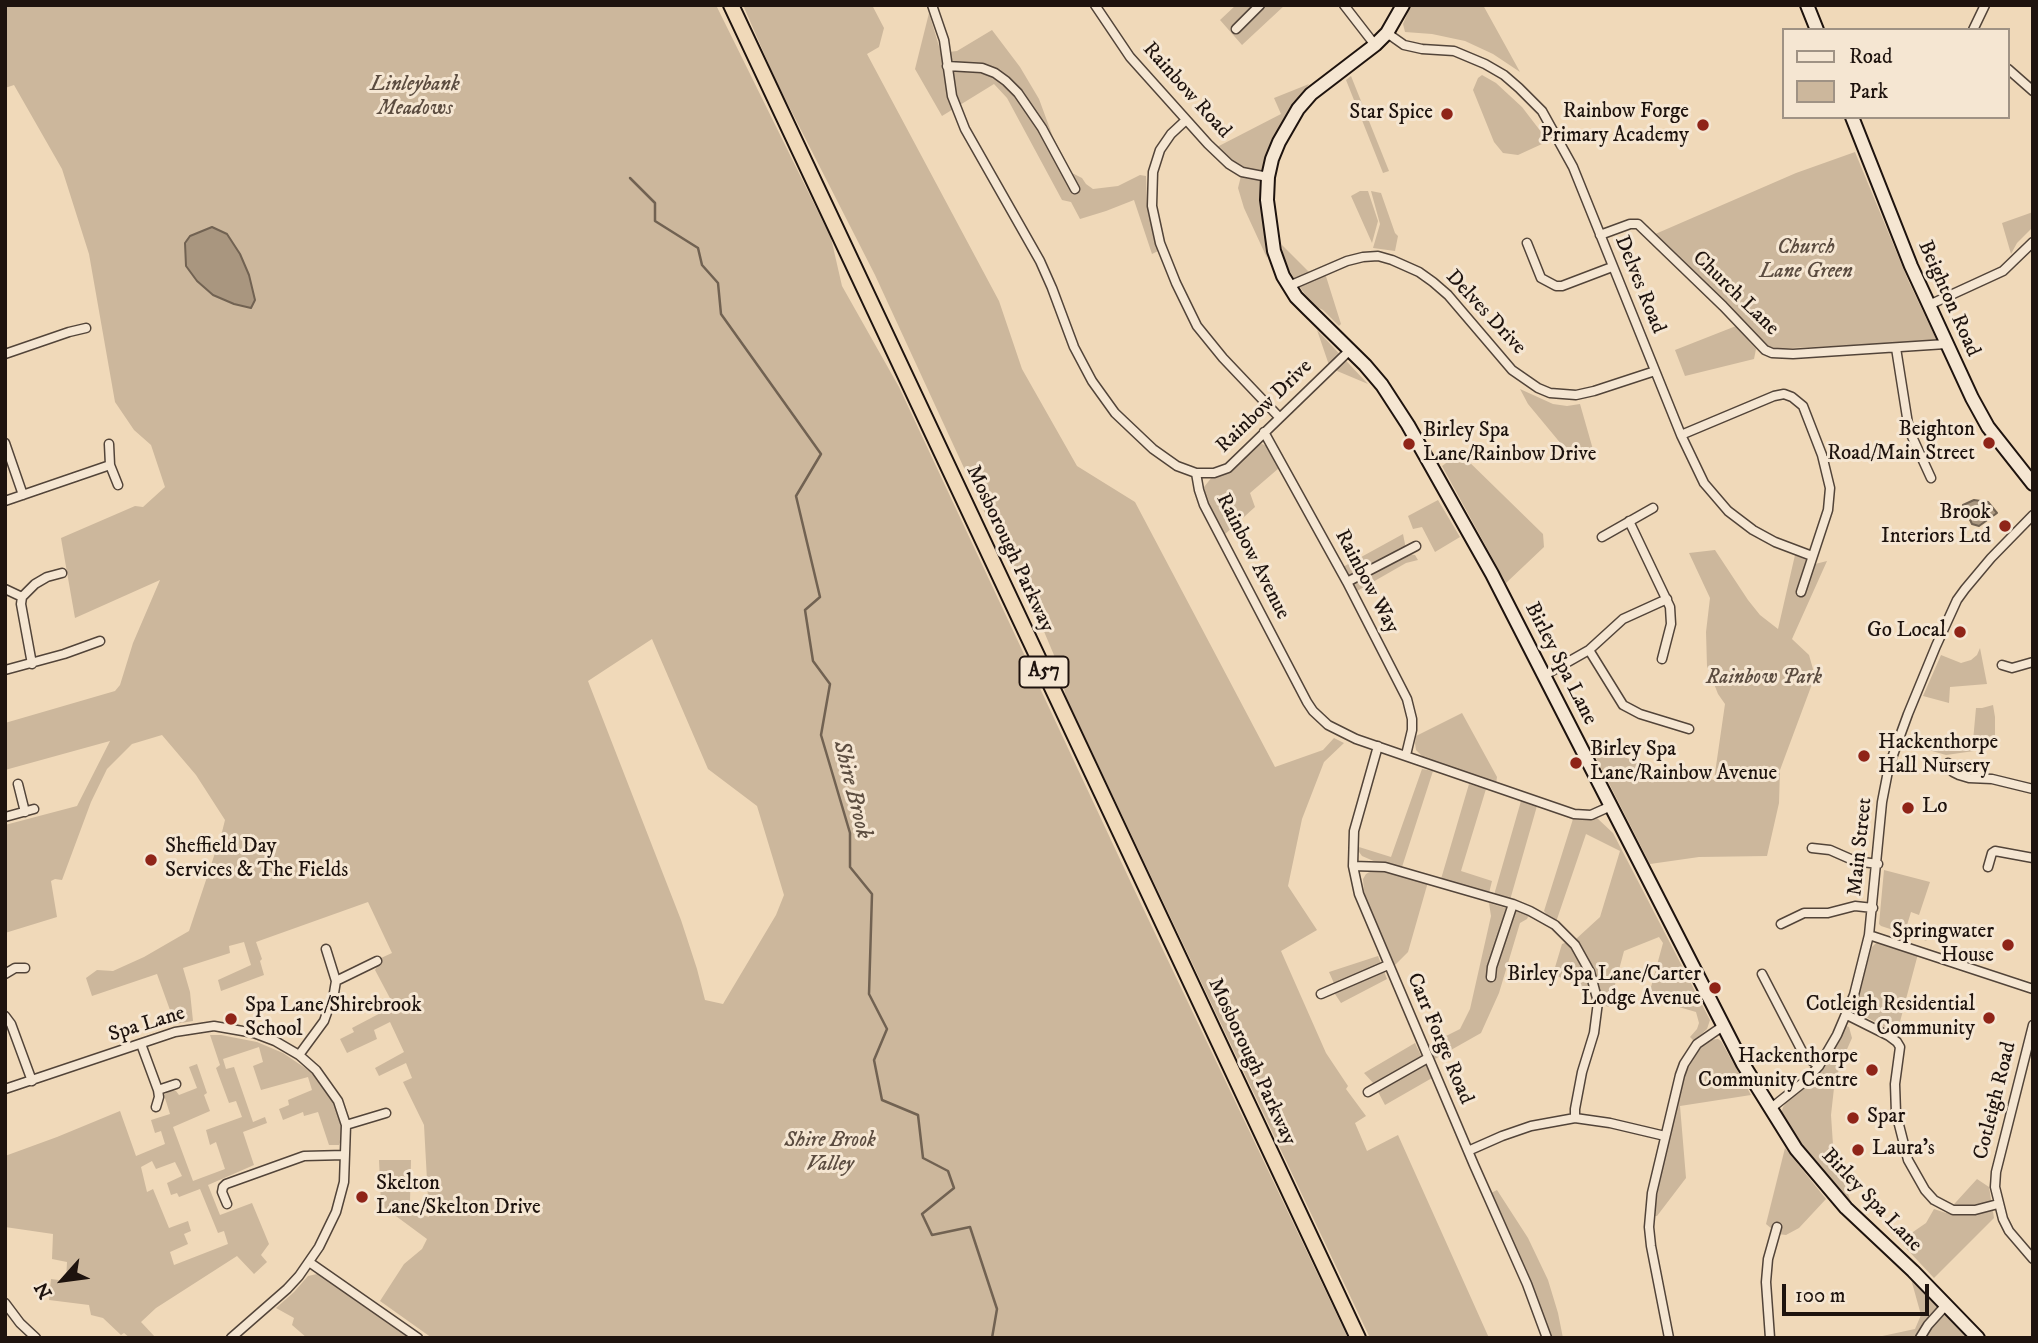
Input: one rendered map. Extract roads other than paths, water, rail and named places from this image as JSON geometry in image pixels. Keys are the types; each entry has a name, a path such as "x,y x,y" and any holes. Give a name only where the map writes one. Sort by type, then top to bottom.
{"highway":[{"name":"Mosborough Parkway","path":"731,5 1358,1338"}],"street":[{"path":"932,5 941,27 952,96 964,129 1040,261 1074,347 1092,381 1115,413 1145,442 1168,461 1196,473"},
{"path":"1236,29 1260,5"},
{"path":"1344,5 1375,45"},
{"name":"Birley Spa Lane","path":"1404,5 1387,33 1375,45 1330,78 1298,109 1272,159 1267,200 1270,232 1274,251 1289,286 1382,385 1408,425 1492,574 1723,1026 1796,1149 1862,1225 1882,1241 1978,1338"},
{"path":"1807,5 1815,28"},
{"path":"1974,28 1985,5"},
{"name":"Rainbow Road","path":"1099,7 1130,57 1229,164 1242,172 1268,177"},
{"name":"Delves Road","path":"1387,33 1404,45 1454,51 1504,75 1542,111 1561,143 1583,192 1681,435 1704,483 1728,511 1753,530 1775,542 1812,556"},
{"path":"947,66 982,68 1006,81 1018,93 1042,128 1075,189"},
{"path":"2010,71 2033,91"},
{"name":"Beighton Road","path":"1853,119 1892,221 1980,414 2033,484"},
{"path":"1186,120 1171,134 1160,150 1153,172 1152,206 1160,243 1175,284 1197,326 1223,358 1279,417"},
{"name":"Church Lane","path":"1600,235 1625,225 1638,224 1772,354 1947,344"},
{"path":"1929,305 2003,271 2033,242"},
{"path":"1527,243 1541,278 1556,286 1612,267"},
{"name":"Delves Drive","path":"1289,286 1355,259 1378,257 1392,260 1419,272 1433,282 1512,370 1531,384 1550,393 1576,396 1656,370"},
{"path":"5,354 86,328"},
{"path":"1896,348 1909,430 1931,478"},
{"name":"Rainbow Drive","path":"1196,473 1214,473 1228,468 1351,349"},
{"path":"1681,435 1774,396 1784,394 1798,400 1807,414 1830,488 1828,510 1801,592"},
{"name":"Rainbow Way","path":"1264,432 1347,582 1407,699 1412,730 1406,755"},
{"path":"5,443 23,495"},
{"path":"109,444 110,465 118,485"},
{"path":"5,501 110,465"},
{"name":"Rainbow Avenue","path":"1196,473 1204,505 1313,711 1328,725 1342,733 1574,814 1591,815 1611,806"},
{"path":"1602,537 1653,508"},
{"name":"Main Street","path":"1770,1109 1804,1082 1819,1066 1847,1015 1870,935 1882,802 1889,766 1936,646 1957,600 1965,589 2033,515"},
{"path":"1629,521 1670,607 1671,624 1662,659"},
{"path":"1347,582 1416,546"},
{"path":"32,664 22,597 35,584 62,573"},
{"path":"5,589 22,597"},
{"path":"1545,676 1589,650 1623,619 1667,599"},
{"path":"5,670 64,654 100,640"},
{"path":"1589,650 1623,705 1640,714 1689,729"},
{"path":"2002,665 2012,668 2033,662"},
{"name":"Carr Forge Road","path":"1378,746 1354,831 1353,866 1359,894 1527,1284 1547,1338"},
{"path":"1948,763 1953,772 1959,775 1992,779 2033,789"},
{"path":"5,817 30,811 18,784"},
{"path":"1812,848 1830,850 1855,861 1878,864"},
{"path":"1988,867 1995,851 2033,858"},
{"path":"1353,866 1385,867 1513,904 1543,917 1567,935 1583,958 1598,1002 1594,1033 1582,1072 1575,1118"},
{"path":"1491,977 1513,904"},
{"path":"1781,923 1804,913 1828,913 1855,906 1873,908"},
{"path":"1870,935 2033,989"},
{"path":"299,1055 324,1021 331,1003 336,981 333,962 326,949"},
{"path":"336,981 377,961"},
{"path":"1321,994 1388,965"},
{"path":"5,974 15,968 25,968"},
{"path":"1762,974 1804,1055 1819,1066"},
{"path":"1847,1015 1889,1036 1900,1047 1895,1084 1896,1113 1908,1160 1925,1190 1934,1200 1953,1210 1975,1210 1998,1204"},
{"path":"5,1016 11,1024 32,1080"},
{"name":"Cotleigh Road","path":"2033,1025 1996,1171 1995,1187 1998,1204 2009,1231 2033,1259"},
{"name":"Spa Lane","path":"5,1090 175,1032 214,1026 254,1033 299,1055 324,1080 338,1101 346,1125"},
{"path":"1669,1338 1649,1227 1652,1193 1684,1064 1697,1044 1723,1026"},
{"path":"141,1044 158,1090 156,1107"},
{"path":"1368,1092 1428,1058"},
{"path":"158,1090 176,1084"},
{"path":"231,1338 287,1289 309,1262 327,1232 344,1182 346,1125 386,1113"},
{"path":"1468,1151 1531,1126 1575,1118 1621,1125 1665,1136"},
{"path":"227,1204 222,1192 226,1184 304,1156 345,1155"},
{"path":"1770,1338 1766,1282 1768,1259 1777,1227"},
{"path":"309,1262 418,1338"},
{"path":"5,1303 36,1338"},
{"path":"1920,1338 1946,1305"}],"waterway":[{"name":"Shire Brook","path":"630,178 655,203 655,221 698,248 702,265 718,283 721,314 821,454 796,496 820,597 805,610 813,661 830,684 821,735 850,833 850,867 872,894 869,994 887,1029 874,1060 882,1100 918,1115 923,1158 948,1171 954,1188 922,1214 932,1235 970,1227 997,1309 992,1338"}],"place":[{"name":"Star Spice","path":"1447,114"},
{"name":"Rainbow Forge Primary Academy","path":"1703,125"},
{"name":"Beighton Road/Main Street","path":"1989,443"},
{"name":"Birley Spa Lane/Rainbow Drive","path":"1409,444"},
{"name":"Brook Interiors Ltd","path":"2005,526"},
{"name":"Go Local","path":"1960,632"},
{"name":"Hackenthorpe Hall Nursery","path":"1864,756"},
{"name":"Birley Spa Lane/Rainbow Avenue","path":"1576,763"},
{"name":"Lo","path":"1908,808"},
{"name":"Sheffield Day Services & The Fields","path":"151,860"},
{"name":"Springwater House","path":"2008,945"},
{"name":"Birley Spa Lane/Carter Lodge Avenue","path":"1715,988"},
{"name":"Cotleigh Residential Community","path":"1989,1018"},
{"name":"Spa Lane/Shirebrook School","path":"231,1019"},
{"name":"Hackenthorpe Community Centre","path":"1872,1070"},
{"name":"Spar","path":"1853,1118"},
{"name":"Laura's","path":"1858,1150"},
{"name":"Skelton Lane/Skelton Drive","path":"362,1197"}],"park label":[{"name":"Linleybank Meadows","path":"415,98"},
{"name":"Church Lane Green","path":"1806,261"},
{"name":"Rainbow Park","path":"1764,679"},
{"name":"Shire Brook Valley","path":"830,1154"}]}
